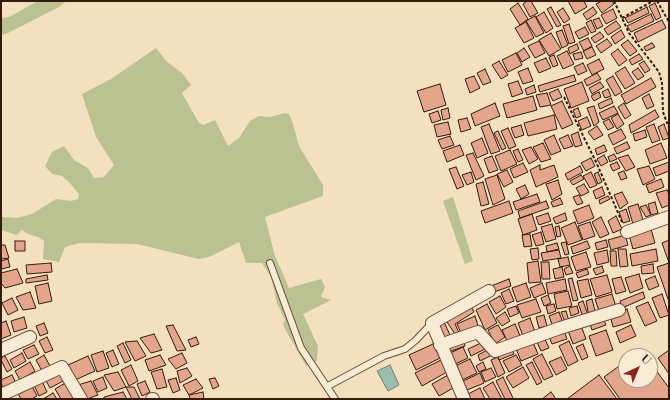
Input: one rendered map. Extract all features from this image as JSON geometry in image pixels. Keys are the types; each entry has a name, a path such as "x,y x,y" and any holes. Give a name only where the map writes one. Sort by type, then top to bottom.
{"street":[{"path":"627,232 669,217"},
{"path":"464,399 432,323 489,291"},
{"path":"440,345 481,332 495,351 560,328 619,310"},
{"path":"1,350 30,337"},
{"path":"1,396 62,367 81,399"}],"lane":[{"path":"270,264 301,348 328,386 335,399"},
{"path":"328,386 384,356 405,349 432,323"}],"path":[{"path":"614,1 629,33 659,72 662,83 662,112 669,128"},
{"path":"622,18 653,1"},
{"path":"657,1 669,22"},
{"path":"564,97 598,164 624,229 627,232"}],"green space":[{"path":"38,1 66,1 59,7 8,33 1,35 1,18 9,17"},
{"path":"156,48 166,61 182,73 191,85 182,93 199,123 203,125 215,120 228,146 239,138 250,121 259,116 270,117 285,113 289,114 299,146 323,185 323,196 265,217 275,256 289,288 321,279 325,287 321,297 331,300 303,314 318,346 317,361 306,366 283,324 285,320 277,303 271,277 262,263 246,263 239,242 209,257 199,259 137,244 80,243 65,247 59,262 43,259 44,241 38,237 30,235 22,230 17,235 1,230 1,217 17,218 32,214 56,199 71,201 78,199 79,194 69,182 62,176 52,174 45,166 52,152 64,146 74,160 88,168 94,178 104,177 114,165 96,137 82,94 111,79"},
{"path":"453,197 473,261 465,264 443,201"}],"shaded area":[{"path":"390,365 399,385 388,391 377,371"}],"building":[{"path":"527,1 531,1 538,13 530,17 523,4"},
{"path":"568,1 584,1 587,7 575,14"},
{"path":"602,1 612,1 614,4 602,13 596,4"},
{"path":"518,3 528,19 520,25 510,9"},
{"path":"655,3 661,17 656,20 649,6"},
{"path":"551,7 561,25 557,27 547,9"},
{"path":"593,7 597,13 587,20 583,14"},
{"path":"647,7 649,13 628,23 625,18"},
{"path":"563,8 570,19 564,23 557,12"},
{"path":"613,9 617,18 606,24 601,15"},
{"path":"544,12 553,28 546,33 536,17"},
{"path":"651,14 654,21 631,32 627,26"},
{"path":"535,16 544,33 536,37 526,21"},
{"path":"599,18 603,26 597,29 593,20"},
{"path":"591,20 596,31 591,33 586,23"},
{"path":"662,20 666,28 638,42 634,33"},
{"path":"616,21 621,27 608,35 604,29"},
{"path":"526,22 534,38 524,43 515,28"},
{"path":"569,24 575,42 569,44 563,26"},
{"path":"585,27 589,34 579,39 575,32"},
{"path":"562,30 568,45 562,48 556,32"},
{"path":"621,30 625,37 615,44 611,37"},
{"path":"600,32 604,37 595,43 591,38"},
{"path":"551,33 561,49 549,56 539,40"},
{"path":"588,38 592,46 584,51 579,42"},
{"path":"607,39 612,45 601,53 596,46"},
{"path":"628,40 637,51 630,56 621,45"},
{"path":"539,41 545,53 535,58 528,46"},
{"path":"652,43 655,47 646,51 644,47"},
{"path":"577,44 579,49 570,54 568,48"},
{"path":"592,47 596,55 587,59 583,51"},
{"path":"524,48 530,57 522,62 517,53"},
{"path":"618,49 627,60 619,66 611,54"},
{"path":"567,51 574,64 563,69 557,56"},
{"path":"581,52 583,58 575,60 573,54"},
{"path":"516,53 522,65 508,72 502,60"},
{"path":"639,54 643,59 632,65 629,60"},
{"path":"554,55 558,65 553,67 549,57"},
{"path":"546,58 551,68 539,73 534,63"},
{"path":"599,59 604,69 592,75 587,65"},
{"path":"499,61 508,75 501,79 492,65"},
{"path":"644,61 650,70 645,73 639,64"},
{"path":"583,63 587,71 578,75 574,67"},
{"path":"625,67 635,83 625,89 615,73"},
{"path":"528,68 533,81 523,84 518,72"},
{"path":"638,68 644,76 638,80 632,72"},
{"path":"485,69 491,82 483,85 477,73"},
{"path":"597,73 601,79 587,86 584,80"},
{"path":"574,75 576,81 540,92 538,86"},
{"path":"474,76 480,88 470,93 465,79"},
{"path":"613,76 622,92 615,96 606,80"},
{"path":"651,78 656,87 626,104 621,95"},
{"path":"518,81 523,93 512,97 508,84"},
{"path":"582,82 589,101 571,108 564,89"},
{"path":"600,82 604,87 592,94 589,88"},
{"path":"440,84 446,105 424,112 417,91"},
{"path":"534,85 536,92 527,95 525,89"},
{"path":"558,89 562,97 553,101 549,93"},
{"path":"608,89 611,96 605,98 602,92"},
{"path":"599,92 601,97 594,101 591,96"},
{"path":"547,93 551,105 540,107 536,95"},
{"path":"649,94 654,106 647,109 642,98"},
{"path":"533,96 537,110 507,118 503,104"},
{"path":"611,98 613,103 600,109 598,104"},
{"path":"562,101 573,124 562,129 551,106"},
{"path":"495,103 500,116 475,126 471,114"},
{"path":"624,103 631,115 625,119 618,107"},
{"path":"594,106 599,122 594,126 587,108"},
{"path":"614,106 618,113 603,120 599,113"},
{"path":"448,108 450,118 443,120 441,110"},
{"path":"578,108 581,116 576,118 573,110"},
{"path":"655,110 659,117 631,133 629,125"},
{"path":"438,111 441,120 432,123 429,114"},
{"path":"618,114 624,124 617,129 611,118"},
{"path":"554,115 557,129 528,136 524,123"},
{"path":"587,117 591,126 582,130 578,121"},
{"path":"467,118 471,129 461,132 458,120"},
{"path":"609,119 614,127 608,130 603,122"},
{"path":"448,122 451,134 437,137 434,125"},
{"path":"489,124 500,151 491,154 481,127"},
{"path":"654,124 660,140 652,143 646,127"},
{"path":"664,124 669,138 663,140 658,127"},
{"path":"521,125 524,135 515,138 511,128"},
{"path":"597,126 603,135 594,140 588,132"},
{"path":"508,128 516,146 509,149 501,131"},
{"path":"621,129 626,138 613,145 608,135"},
{"path":"645,130 647,137 635,141 633,134"},
{"path":"498,131 506,148 502,150 494,133"},
{"path":"578,132 582,145 575,147 571,135"},
{"path":"554,135 561,151 551,155 544,140"},
{"path":"568,135 573,146 564,149 559,139"},
{"path":"450,136 454,145 442,149 438,140"},
{"path":"482,138 488,153 477,158 471,143"},
{"path":"627,142 630,148 617,154 614,148"},
{"path":"543,143 551,159 541,162 533,147"},
{"path":"661,143 667,158 650,164 645,150"},
{"path":"460,145 464,155 447,162 443,151"},
{"path":"604,145 607,151 597,155 595,149"},
{"path":"531,147 538,159 529,164 522,150"},
{"path":"518,149 523,160 518,162 513,151"},
{"path":"510,150 517,164 501,171 495,156"},
{"path":"473,153 484,176 476,180 466,155"},
{"path":"614,154 617,159 610,162 608,157"},
{"path":"604,155 608,162 601,166 597,159"},
{"path":"628,155 635,167 626,171 618,158"},
{"path":"492,156 498,170 489,173 484,159"},
{"path":"591,158 595,166 586,171 581,163"},
{"path":"617,162 620,168 613,171 610,165"},
{"path":"669,162 669,171 656,176 653,168"},
{"path":"523,163 528,172 514,178 510,169"},
{"path":"540,165 540,170 554,165 558,177 536,187 530,170"},
{"path":"580,166 583,172 568,180 565,174"},
{"path":"649,166 655,179 643,185 637,169"},
{"path":"456,167 464,186 457,189 449,169"},
{"path":"507,170 513,182 504,187 497,174"},
{"path":"624,171 627,178 621,180 618,173"},
{"path":"471,172 474,182 467,185 462,175"},
{"path":"591,172 597,185 590,188 583,176"},
{"path":"598,172 602,182 598,184 594,174"},
{"path":"497,175 505,199 493,205 485,179"},
{"path":"581,175 584,179 573,185 570,181"},
{"path":"661,179 664,187 649,193 646,185"},
{"path":"558,180 562,194 552,200 546,184"},
{"path":"483,182 489,204 481,206 476,184"},
{"path":"584,184 589,192 581,196 576,188"},
{"path":"525,185 529,194 521,199 516,189"},
{"path":"602,187 605,195 596,199 593,191"},
{"path":"667,190 669,194 669,205 662,208 656,193"},
{"path":"622,192 628,203 620,209 614,195"},
{"path":"537,194 540,202 516,210 513,202"},
{"path":"579,195 583,203 577,205 573,197"},
{"path":"608,196 610,199 600,204 599,200"},
{"path":"560,198 563,204 553,207 551,202"},
{"path":"509,201 513,213 485,223 481,211"},
{"path":"546,201 549,208 520,218 518,211"},
{"path":"655,202 658,213 651,215 648,204"},
{"path":"638,204 643,220 633,224 628,207"},
{"path":"589,205 594,218 578,224 573,211"},
{"path":"646,205 651,215 646,217 640,207"},
{"path":"626,209 630,221 623,223 619,212"},
{"path":"548,213 551,221 539,225 536,217"},
{"path":"565,213 567,220 556,224 553,218"},
{"path":"532,214 537,230 523,235 518,219"},
{"path":"616,216 622,229 613,233 608,221"},
{"path":"601,217 609,234 600,238 592,222"},
{"path":"575,222 582,240 568,245 561,228"},
{"path":"590,222 595,236 583,240 578,226"},
{"path":"552,224 556,239 546,242 541,227"},
{"path":"559,226 561,236 557,237 555,227"},
{"path":"651,229 655,243 633,249 629,235"},
{"path":"541,232 544,244 536,246 532,235"},
{"path":"530,234 532,246 524,247 522,235"},
{"path":"625,235 628,245 611,250 608,240"},
{"path":"606,240 608,247 597,250 595,243"},
{"path":"669,240 669,260 668,260 662,243"},
{"path":"15,241 25,241 25,251 15,251"},
{"path":"587,241 590,248 573,254 571,247"},
{"path":"566,242 569,254 565,255 561,243"},
{"path":"557,243 559,249 547,252 546,246"},
{"path":"1,245 5,245 9,258 1,259"},
{"path":"538,248 539,259 532,260 530,249"},
{"path":"618,249 626,249 628,266 620,267"},
{"path":"656,249 658,261 632,266 630,254"},
{"path":"559,250 561,258 543,261 541,253"},
{"path":"607,250 609,262 597,265 594,253"},
{"path":"610,251 616,251 617,266 611,266"},
{"path":"586,252 591,267 576,271 571,257"},
{"path":"568,257 570,265 560,267 558,259"},
{"path":"8,259 10,267 1,269 1,261"},
{"path":"538,261 541,282 529,283 527,263"},
{"path":"541,262 549,262 550,279 542,279"},
{"path":"51,263 52,272 27,274 26,265"},
{"path":"669,263 669,302 657,267"},
{"path":"653,264 654,273 642,274 641,266"},
{"path":"570,266 573,273 566,275 564,269"},
{"path":"602,266 604,272 596,275 593,269"},
{"path":"562,267 564,277 555,279 553,269"},
{"path":"17,269 23,283 5,288 1,283 1,273"},
{"path":"587,269 589,274 578,278 576,273"},
{"path":"639,274 643,288 630,293 625,278"},
{"path":"47,275 48,280 26,283 26,279"},
{"path":"607,275 612,292 596,297 590,279"},
{"path":"655,276 659,286 649,290 645,280"},
{"path":"621,277 626,291 616,294 612,279"},
{"path":"572,278 578,300 573,301 568,279"},
{"path":"509,279 511,286 494,292 491,286"},
{"path":"565,279 567,290 548,294 546,283"},
{"path":"588,279 592,295 581,298 577,281"},
{"path":"48,283 52,301 39,304 35,286"},
{"path":"526,283 531,297 517,302 512,288"},
{"path":"542,283 546,293 534,298 530,288"},
{"path":"509,289 514,301 506,304 501,293"},
{"path":"568,291 572,306 557,309 554,294"},
{"path":"30,292 36,308 23,310 16,297"},
{"path":"643,292 645,298 622,308 620,301"},
{"path":"612,294 616,307 599,311 595,299"},
{"path":"662,294 669,315 660,318 652,298"},
{"path":"548,295 551,303 544,306 541,298"},
{"path":"500,296 506,307 496,314 489,302"},
{"path":"12,298 18,310 8,315 2,303"},
{"path":"536,299 541,312 522,318 517,305"},
{"path":"592,299 596,315 589,316 586,301"},
{"path":"583,301 588,315 583,317 578,303"},
{"path":"648,302 657,321 645,326 636,307"},
{"path":"470,304 474,312 455,324 460,335 457,337 445,319"},
{"path":"487,304 497,323 485,330 476,310"},
{"path":"554,304 556,311 548,314 546,306"},
{"path":"516,306 519,313 510,317 507,309"},
{"path":"577,306 579,313 571,316 569,308"},
{"path":"627,309 631,322 613,327 610,315"},
{"path":"566,311 569,321 565,322 561,312"},
{"path":"505,312 510,321 502,326 496,318"},
{"path":"559,312 563,323 553,327 549,316"},
{"path":"544,315 547,326 539,328 536,317"},
{"path":"475,316 479,329 462,335 457,324"},
{"path":"602,316 606,325 592,330 589,321"},
{"path":"24,317 27,328 14,332 11,321"},
{"path":"530,318 535,332 523,336 518,323"},
{"path":"6,321 11,335 1,339 1,323"},
{"path":"444,322 450,335 443,338 437,325"},
{"path":"44,323 48,333 40,336 36,326"},
{"path":"580,323 586,339 573,344 567,328"},
{"path":"515,324 521,338 508,343 502,330"},
{"path":"173,325 186,350 177,351 166,326"},
{"path":"498,325 505,337 495,344 488,330"},
{"path":"631,325 636,336 620,343 616,332"},
{"path":"563,328 567,339 552,344 548,334"},
{"path":"606,330 613,350 596,356 589,336"},
{"path":"154,334 162,350 151,353 140,338"},
{"path":"47,337 53,350 45,353 39,341"},
{"path":"196,337 199,344 191,347 188,340"},
{"path":"544,337 549,348 541,351 536,340"},
{"path":"463,338 465,346 446,353 443,345"},
{"path":"532,340 538,354 521,361 515,346"},
{"path":"137,341 146,356 135,361 125,342"},
{"path":"569,341 578,361 568,366 559,346"},
{"path":"483,342 485,349 471,356 468,349"},
{"path":"123,343 131,360 125,363 117,346"},
{"path":"433,344 440,358 416,370 409,355"},
{"path":"583,344 588,357 582,360 576,347"},
{"path":"34,345 39,354 28,359 23,350"},
{"path":"463,347 468,358 451,366 446,355"},
{"path":"511,347 514,354 499,360 496,353"},
{"path":"489,349 492,355 480,361 478,355"},
{"path":"113,350 119,364 112,367 106,353"},
{"path":"669,350 669,374 658,358"},
{"path":"103,351 109,368 97,372 91,355"},
{"path":"22,353 26,361 14,368 10,360"},
{"path":"182,353 187,363 176,369 168,359"},
{"path":"542,354 553,376 544,380 533,359"},
{"path":"44,355 50,366 42,371 36,360"},
{"path":"160,355 166,365 149,371 145,360"},
{"path":"516,355 522,365 509,372 503,361"},
{"path":"5,356 12,369 7,372 1,360 1,358"},
{"path":"88,356 95,371 75,380 68,365"},
{"path":"498,357 505,373 498,377 491,360"},
{"path":"561,357 567,369 556,375 549,362"},
{"path":"470,359 477,373 460,381 453,367"},
{"path":"441,360 447,372 422,386 415,373"},
{"path":"30,362 35,371 20,380 15,371"},
{"path":"483,362 486,369 479,372 476,366"},
{"path":"532,362 542,382 537,385 526,365"},
{"path":"131,365 138,381 129,386 121,370"},
{"path":"523,367 529,378 513,388 506,377"},
{"path":"618,367 618,388 658,388 658,373 669,388 669,399 620,399 604,377"},
{"path":"187,368 192,376 180,383 177,371"},
{"path":"491,368 496,377 485,382 481,372"},
{"path":"162,369 167,387 157,389 151,372"},
{"path":"60,371 65,380 50,388 45,379"},
{"path":"118,372 126,387 114,391 104,375"},
{"path":"480,373 484,383 467,390 463,381"},
{"path":"12,375 17,385 3,391 1,380"},
{"path":"448,375 455,387 439,396 432,384"},
{"path":"599,375 617,399 567,399"},
{"path":"103,377 107,388 98,392 93,381"},
{"path":"503,377 513,398 512,399 505,399 496,381"},
{"path":"176,378 180,390 173,393 168,380"},
{"path":"215,378 219,386 213,389 209,379"},
{"path":"196,379 203,388 189,395 183,385"},
{"path":"42,381 47,392 39,396 34,385"},
{"path":"91,381 98,395 87,399 78,385"},
{"path":"145,381 150,392 142,396 137,384"},
{"path":"67,382 76,396 71,399 61,399 55,389"},
{"path":"493,382 502,399 490,399 483,388"},
{"path":"31,384 37,396 32,399 21,399 17,391"},
{"path":"126,387 134,387 140,399 132,399"},
{"path":"480,388 485,399 468,399 466,395"},
{"path":"123,392 127,399 104,399 104,397"},
{"path":"203,392 204,399 190,399 189,395"},
{"path":"551,392 556,399 542,399"},
{"path":"53,393 57,399 43,399"}]}
